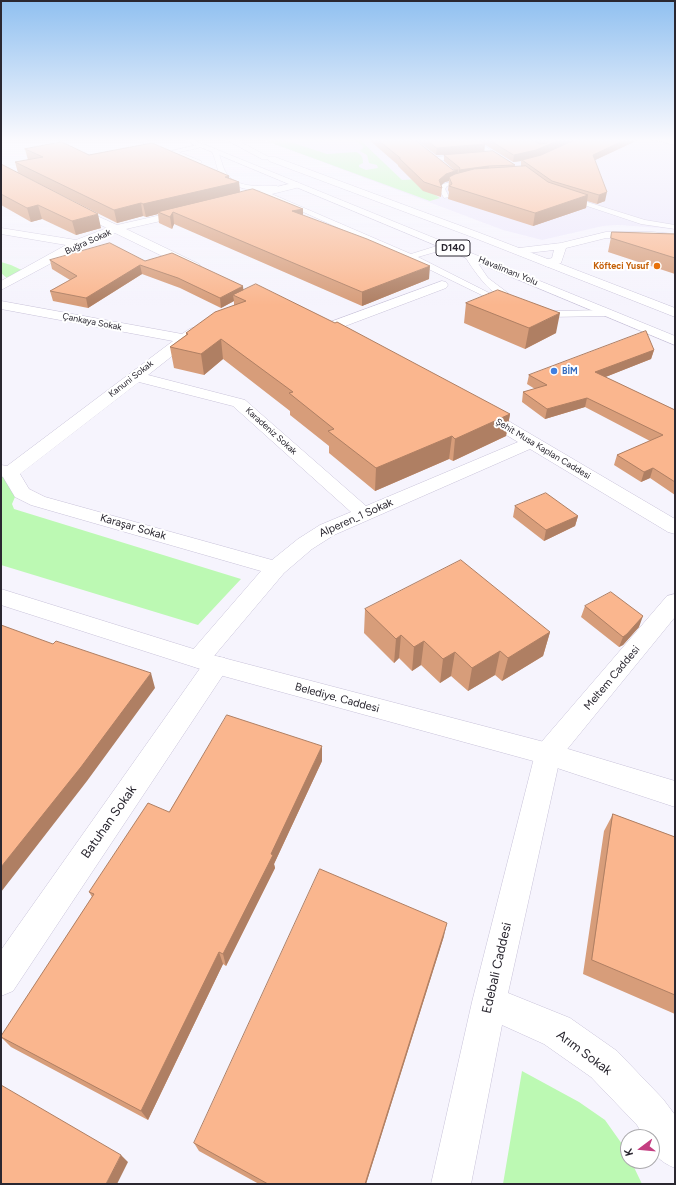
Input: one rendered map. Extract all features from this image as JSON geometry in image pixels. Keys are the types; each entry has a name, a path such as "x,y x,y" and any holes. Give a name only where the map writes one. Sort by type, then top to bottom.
{"main road":[{"path":"229,201 259,194"},
{"name":"Havalimanı Yolu","path":"312,194 446,246 675,341"},
{"name":"D140","path":"366,194 519,251 675,312"},
{"path":"64,203 208,273"},
{"name":"Buğra Sokak","path":"1,286 78,244 116,229 200,208"},
{"path":"1,230 78,244"},
{"path":"519,251 561,246 593,237 613,235 652,235 675,237"},
{"path":"549,263 558,260 561,246"},
{"path":"340,335 321,325 442,285"},
{"name":"Çankaya Sokak","path":"1,305 182,340"},
{"name":"Kanuni Sokak","path":"5,472 136,376 182,340 208,323"},
{"name":"Karadeniz Sokak","path":"136,376 239,403 364,514"},
{"name":"Şehit Musa Kaplan Caddesi","path":"473,408 675,528"},
{"name":"Alperen_1 Sokak","path":"207,662 276,568 305,544 327,530 532,442"},
{"name":"Karaşar Sokak","path":"5,472 22,493 38,500 276,568"},
{"name":"Belediye. Caddesi","path":"1,597 207,662 548,754 675,794"},
{"name":"Meltem Caddesi","path":"548,754 675,602"},
{"name":"Batuhan Sokak","path":"1,978 207,662"},
{"name":"Edebali Caddesi","path":"451,1184 489,1002 548,754"},
{"name":"Arım Sokak","path":"489,1002 557,1031 604,1064 650,1112 675,1148"}],"lane":[{"path":"268,194 512,302 485,280 468,255"},
{"path":"563,197 644,222 675,227"},
{"path":"411,257 446,246"},
{"path":"534,311 546,314 610,313"}],"shaded area":[{"path":"408,194 675,194 675,229 618,225 603,226 542,240 503,230"}],"green space":[{"path":"412,194 434,194 440,198 430,201"},
{"path":"1,262 26,272 8,279 1,273"},
{"path":"1,472 15,497 12,504 14,509 241,579 198,625 1,565"},
{"path":"522,1071 579,1102 605,1120 620,1141 620,1169 635,1169 642,1184 503,1184"}],"building":[{"path":"2,194 60,194 98,214 72,221 38,205 27,208"},
{"path":"82,194 185,194 143,204 141,203 114,210"},
{"path":"231,194 266,194 303,209 292,211 367,239 430,266 362,292 173,212 170,217 158,212"},
{"path":"475,194 588,195 535,213"},
{"path":"612,232 675,234 675,258 611,238"},
{"path":"110,243 145,261 172,253 243,286 220,298 178,278 140,265 86,298 50,291 77,276 50,260"},
{"path":"256,284 335,323 337,322 510,414 455,439 452,436 376,468 328,431 334,429 289,393 293,392 221,339 201,354 170,347 188,334 186,333 215,312 246,301 233,295"},
{"path":"498,290 560,313 529,328 466,303"},
{"path":"646,331 654,350 595,372 675,410 675,482 653,468 644,472 617,455 663,435 587,398 547,409 523,392 547,385 529,375"},
{"path":"546,493 578,516 546,530 515,506"},
{"path":"461,560 550,632 508,658 500,651 472,668 455,652 443,659 424,641 414,647 401,635 396,639 365,609"},
{"path":"611,592 643,616 623,637 585,606"},
{"path":"1,625 53,644 56,641 151,673 81,767 1,867"},
{"path":"227,715 322,746 271,854 273,855 223,954 219,952 141,1111 1,1036 94,894 89,892 148,803 169,812"},
{"path":"613,814 675,837 675,995 592,960"},
{"path":"320,869 447,923 365,1184 268,1184 194,1143"},
{"path":"1,1085 121,1155 106,1184 1,1184"}],"place":[{"name":"Köfteci Yusuf","path":"657,266"},
{"name":"BİM","path":"554,371"}]}
